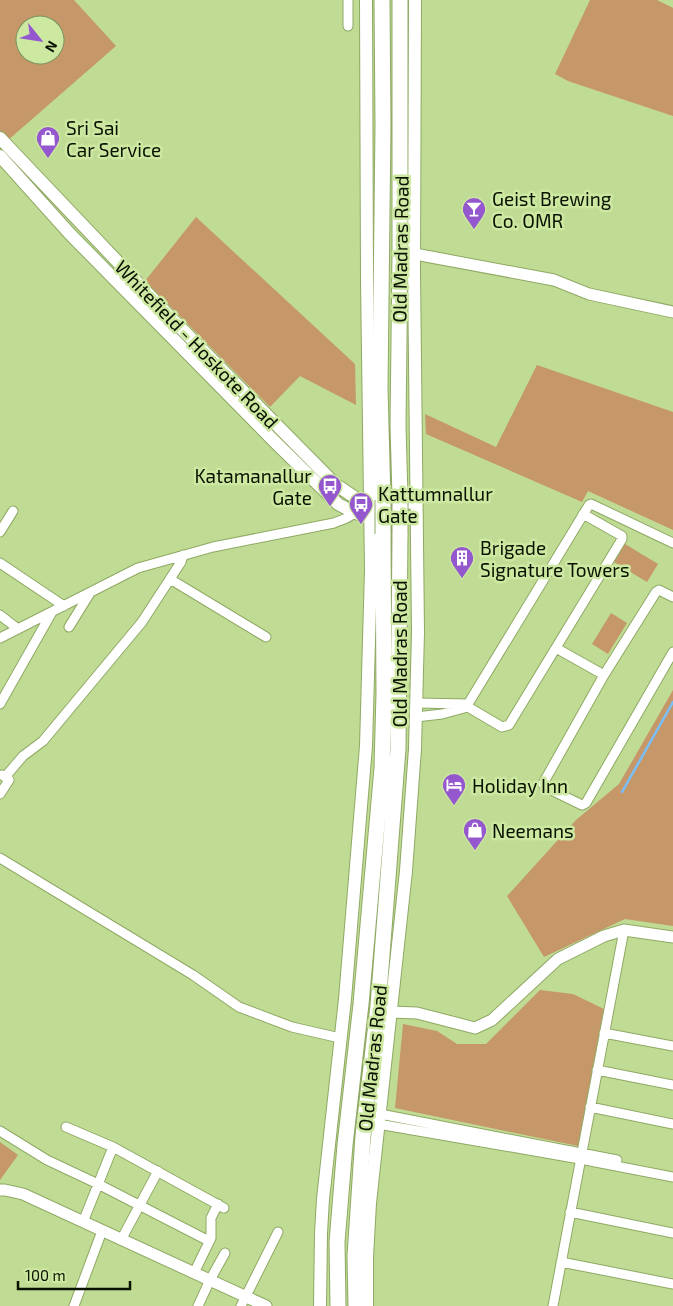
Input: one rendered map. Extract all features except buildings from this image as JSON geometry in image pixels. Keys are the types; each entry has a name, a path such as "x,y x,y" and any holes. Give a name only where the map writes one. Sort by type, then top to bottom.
{"highway":[{"name":"Old Madras Road","path":"338,1306 337,1242 382,768 384,694 383,534 371,501 380,388 382,0"},
{"name":"Old Madras Road","path":"356,1306 361,1256 363,1136 378,1006 398,749 400,497 398,426 401,215 400,0"}],"main road":[{"name":"Old Madras Road","path":"320,1306 323,1199 354,903 366,746 371,579 371,501 367,280 366,0"},
{"path":"367,1306 361,1256 379,1119 406,871 417,703 414,272 416,0"},
{"name":"Whitefield - Hoskote Road","path":"0,138 17,166 70,234 338,504 355,513 370,517 417,517"},
{"name":"Whitefield - Hoskote Road","path":"0,156 17,166 335,484 371,501"},
{"path":"415,254 554,280 589,294 673,312"},
{"path":"371,501 417,503"},
{"path":"390,1012 417,1012 475,1028 492,1020 558,959 604,936 624,930 673,937"},
{"path":"0,1190 23,1194 210,1280 243,1301 266,1306"}],"street":[{"path":"348,0 348,26"},
{"path":"0,638 138,568 213,547 349,518 371,501"},
{"path":"416,717 442,714 468,706 583,514 591,504 673,543"},
{"path":"0,532 13,511"},
{"path":"417,703 468,706 502,727 509,725 622,539 622,536 583,514"},
{"path":"0,794 9,780 2,776 23,756 43,741 64,718 142,622 181,562 183,555"},
{"path":"0,563 64,606"},
{"path":"170,579 266,637"},
{"path":"673,597 659,590 656,592 604,675 543,784 545,787 582,805 586,803 673,652"},
{"path":"69,626 90,592"},
{"path":"0,704 52,612"},
{"path":"0,615 18,629"},
{"path":"556,648 604,675"},
{"path":"0,858 193,975 239,1007 292,1027 340,1038"},
{"path":"553,1306 624,930"},
{"path":"604,1033 673,1046"},
{"path":"597,1070 673,1086"},
{"path":"590,1107 673,1124"},
{"path":"379,1119 673,1172"},
{"path":"66,1127 113,1147 221,1206 211,1218 209,1241 194,1273"},
{"path":"0,1131 47,1160 209,1241"},
{"path":"83,1222 113,1147"},
{"path":"581,1156 673,1177"},
{"path":"121,1240 158,1171"},
{"path":"570,1212 673,1233"},
{"path":"74,1306 102,1231"},
{"path":"243,1301 278,1232"},
{"path":"198,1306 225,1253"},
{"path":"561,1262 673,1284"}],"shaded area":[{"path":"0,0 74,0 116,46 7,141 0,135"},
{"path":"590,0 657,0 673,8 673,116 568,81 555,74"},
{"path":"196,217 355,364 356,405 300,376 270,407 145,281"},
{"path":"537,365 673,412 673,530 588,491 582,502 426,434 425,414 496,447"},
{"path":"625,544 658,564 647,582 614,562"},
{"path":"611,613 627,623 608,654 592,644"},
{"path":"673,690 673,926 625,919 544,957 507,896 576,820 619,784"},
{"path":"540,990 573,994 604,1009 578,1146 395,1108 403,1024 437,1031 457,1044 486,1044"},
{"path":"0,1142 18,1155 0,1180"}],"waterway":[{"path":"622,792 673,702"}],"place":[{"name":"Sri Sai Car Service","path":"48,159"},
{"name":"Geist Brewing Co. OMR","path":"474,230"},
{"name":"Katamanallur Gate","path":"330,507"},
{"name":"Kattumnallur Gate","path":"361,525"},
{"name":"Brigade Signature Towers","path":"462,579"},
{"name":"Holiday Inn","path":"454,806"},
{"name":"Neemans","path":"475,851"}]}
